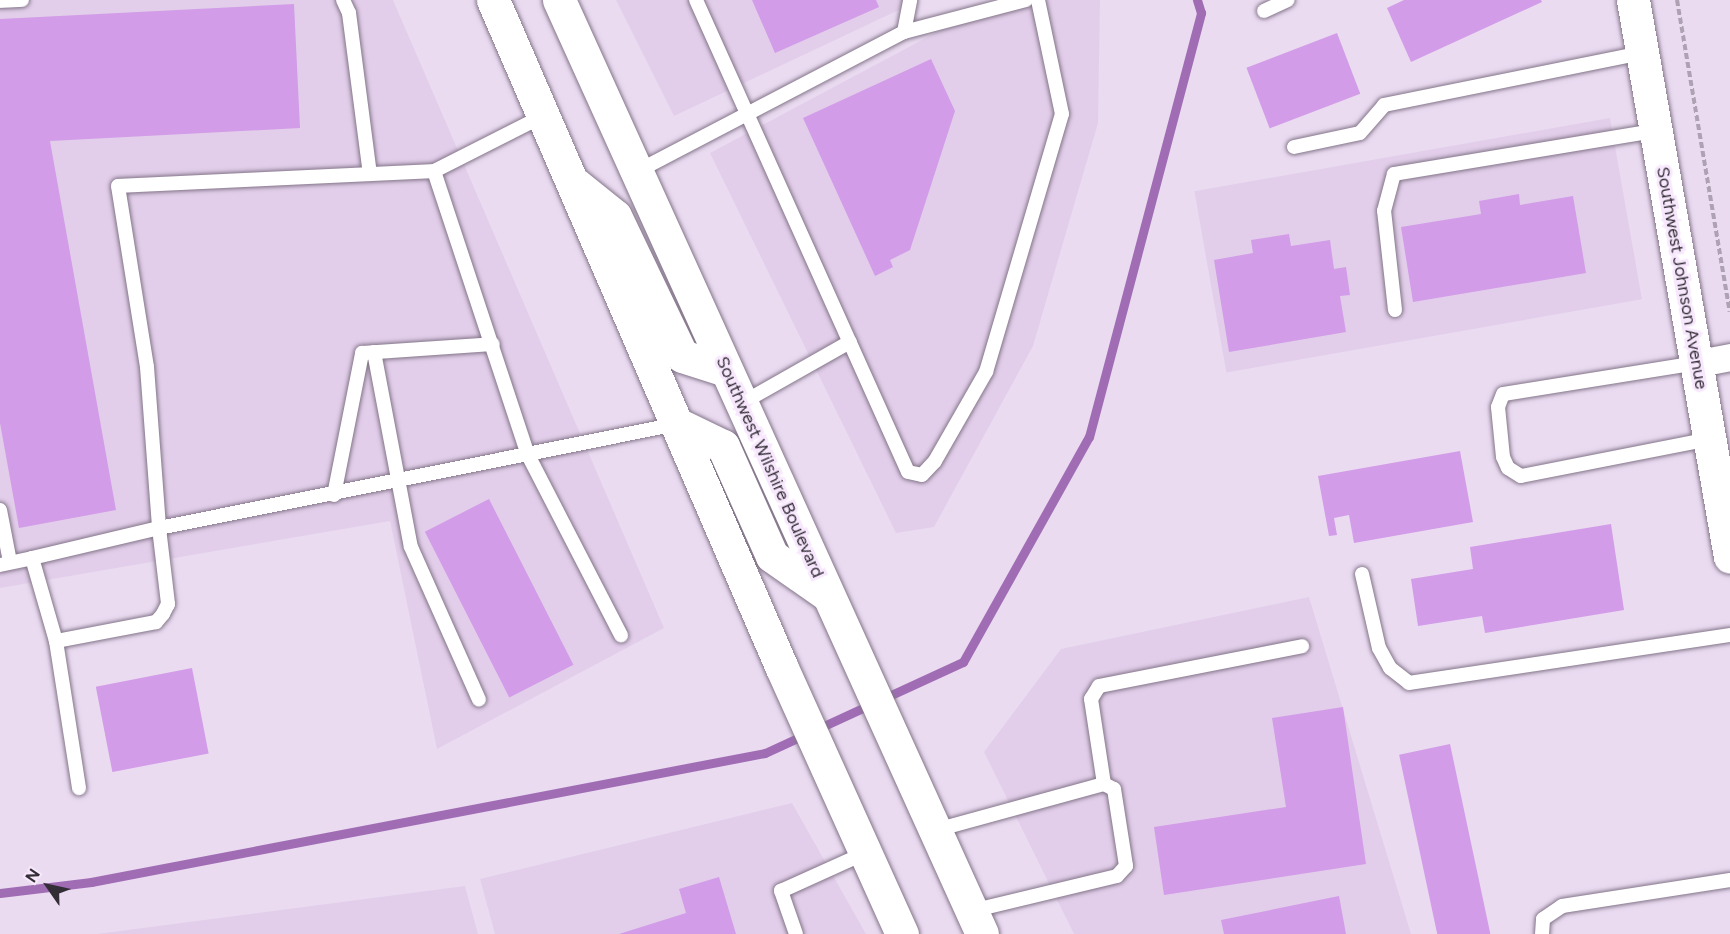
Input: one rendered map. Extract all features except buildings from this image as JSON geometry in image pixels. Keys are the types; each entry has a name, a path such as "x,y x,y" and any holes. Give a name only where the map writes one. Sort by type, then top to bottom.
{"main road":[{"path":"493,0 781,666 837,783 894,932"},
{"name":"Southwest Wilshire Boulevard","path":"560,0 976,922"},
{"name":"Southwest Johnson Avenue","path":"1633,0 1654,131 1714,360 1710,439 1730,557"},
{"path":"571,181 615,216 682,356 726,370"},
{"path":"677,424 723,446 772,556 828,595"}],"lane":[{"path":"0,1 22,0"},
{"path":"343,0 349,13 370,174"},
{"path":"696,0 909,472 922,475 935,461 986,372 1062,114 1038,0"},
{"path":"904,32 910,0"},
{"path":"636,172 904,32 1026,0"},
{"path":"1264,11 1288,0"},
{"path":"1294,147 1360,133 1384,105 1642,53"},
{"path":"56,641 156,622 168,604 159,528 147,367 118,186 434,171 543,116"},
{"path":"1395,310 1384,211 1394,174 1654,131"},
{"path":"434,171 494,344 528,455 621,635"},
{"path":"741,404 850,342"},
{"path":"334,495 362,353 494,344"},
{"path":"374,352 411,547 479,700"},
{"path":"1710,439 1521,476 1508,468 1503,457 1498,407 1503,394 1714,360"},
{"path":"0,510 5,563 159,528 334,495 677,424"},
{"path":"32,558 56,641 79,788"},
{"path":"1362,574 1378,648 1390,668 1409,683 1730,635"},
{"path":"1104,784 1091,699 1099,686 1302,646"},
{"path":"934,830 1104,784 1114,789 1126,866 1117,876 976,922"},
{"path":"796,934 781,891 865,853"},
{"path":"1542,934 1543,919 1562,906 1730,880"}],"path":[{"path":"1677,0 1730,312"}],"shaded area":[{"path":"0,0 393,0 664,628 437,749 390,521 0,588"},
{"path":"616,0 920,0 674,116"},
{"path":"997,0 1100,0 1098,123 1033,346 934,527 896,533 710,153"},
{"path":"1610,118 1642,299 1226,372 1194,191"},
{"path":"1309,597 1411,934 1074,934 984,752 1061,649"},
{"path":"792,803 866,934 495,934 480,879"},
{"path":"465,886 478,934 97,934"}],"waterway":[{"path":"0,893 91,882 765,753 963,662 1089,437 1201,13 1197,0"}]}
